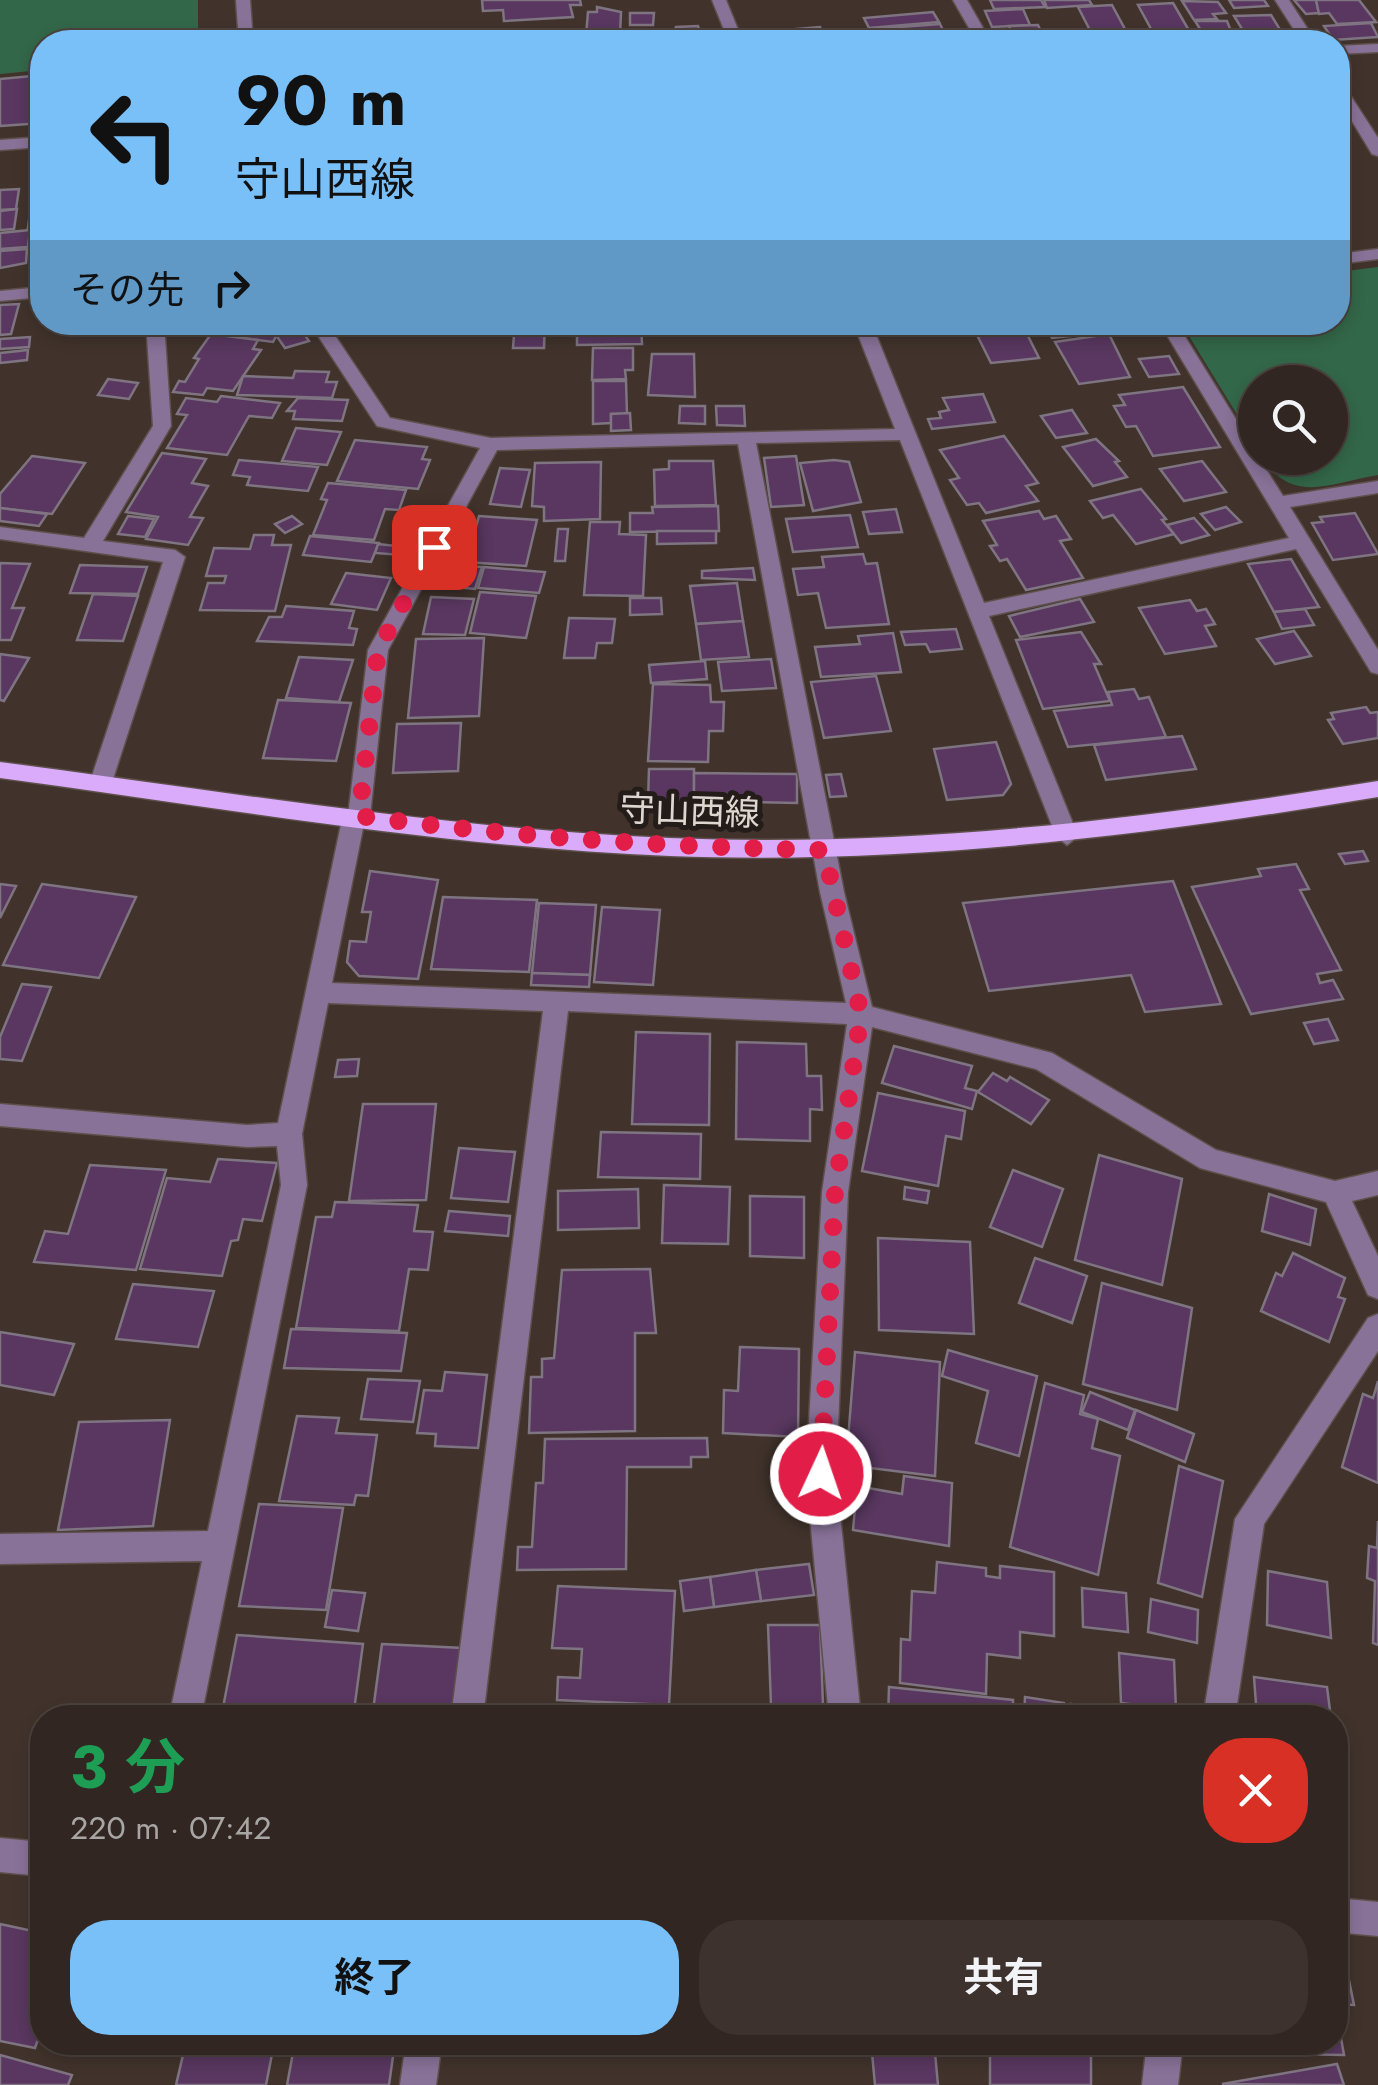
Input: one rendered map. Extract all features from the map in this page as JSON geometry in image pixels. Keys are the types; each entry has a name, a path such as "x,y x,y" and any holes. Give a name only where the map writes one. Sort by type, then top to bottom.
{"main road":[{"name":"守山西線","path":"0,770 513,836 669,847 824,850 1067,836 1378,789"}],"street":[{"path":"243,0 245,30"},
{"path":"719,0 731,30"},
{"path":"960,0 977,30"},
{"path":"1282,0 1301,30"},
{"path":"1350,49 1378,48"},
{"path":"1350,106 1378,151"},
{"path":"0,145 30,143"},
{"path":"1350,258 1378,254"},
{"path":"0,296 30,293"},
{"path":"90,546 162,426 156,335"},
{"path":"326,335 384,422 491,444 910,434"},
{"path":"868,335 1067,836"},
{"path":"1175,335 1378,668"},
{"path":"746,438 824,850 861,1014 835,1192 821,1474 844,1705"},
{"path":"188,1705 294,1186 289,1134 357,816 378,650 491,444"},
{"path":"1278,503 1378,487"},
{"path":"0,533 175,558 100,782"},
{"path":"978,611 1303,540"},
{"path":"321,992 861,1014 1042,1060 1210,1160 1335,1192 1378,1184"},
{"path":"469,1705 558,1001"},
{"path":"0,1115 247,1136 289,1134"},
{"path":"1335,1192 1378,1286"},
{"path":"1222,1705 1250,1519 1378,1326"},
{"path":"0,1549 223,1546"},
{"path":"0,1855 30,1858"},
{"path":"1348,1916 1378,1919"},
{"path":"418,2085 422,2055"},
{"path":"1160,2085 1163,2055"}],"green space":[{"path":"0,0 198,0 198,30 30,30 30,71 0,74"},
{"path":"1378,267 1378,475 1313,487 1286,482 1277,475 1348,475 1348,365 1238,365 1238,416 1188,335 1350,335 1350,270"}],"building":[{"path":"482,0 580,0 581,5 570,5 573,17 504,21 503,10 483,11"},
{"path":"990,0 1041,0 1045,7 994,9"},
{"path":"1044,0 1089,0 1092,5 1047,8"},
{"path":"1229,0 1264,0 1268,6 1234,8"},
{"path":"1294,0 1316,0 1319,13 1306,14"},
{"path":"1316,0 1359,0 1376,22 1337,24 1329,13 1319,14"},
{"path":"1182,1 1218,2 1226,13 1213,14 1217,19 1194,20"},
{"path":"1173,3 1189,30 1152,30 1138,5"},
{"path":"1112,5 1126,30 1090,30 1078,7"},
{"path":"597,7 621,12 620,30 586,30 588,12 597,12"},
{"path":"1023,9 1030,25 992,27 985,11"},
{"path":"933,12 939,22 869,28 864,18"},
{"path":"630,13 654,13 653,25 630,25"},
{"path":"1271,15 1280,30 1243,30 1234,16"},
{"path":"1195,21 1227,21 1231,30 1201,30"},
{"path":"1371,23 1378,37 1350,39 1350,30 1327,30 1324,26"},
{"path":"940,24 943,30 860,30"},
{"path":"1038,25 1040,30 1011,30 1009,26"},
{"path":"698,26 699,30 674,30"},
{"path":"30,76 30,124 0,126 0,79"},
{"path":"19,189 16,209 0,210 0,190"},
{"path":"17,209 14,229 0,230 0,211"},
{"path":"30,230 28,247 0,249 0,233"},
{"path":"27,249 26,263 0,268 0,251"},
{"path":"19,304 11,334 0,335 0,305"},
{"path":"210,335 258,340 253,349 261,350 233,391 207,388 203,395 173,392 179,381 185,382 199,359 194,358"},
{"path":"219,335 277,335 273,342"},
{"path":"276,335 305,335 309,341 285,348"},
{"path":"514,335 544,335 544,348 513,348"},
{"path":"577,335 642,335 642,344 577,345"},
{"path":"977,335 1028,335 1039,358 991,363"},
{"path":"1109,335 1130,377 1079,384 1055,342"},
{"path":"30,337 29,347 0,349 0,339"},
{"path":"593,348 633,348 633,370 625,370 626,379 592,380"},
{"path":"28,350 27,360 0,363 0,353"},
{"path":"652,354 694,354 695,397 648,395"},
{"path":"1169,356 1179,374 1149,377 1139,359"},
{"path":"295,371 329,372 326,382 337,382 332,398 237,395 243,376 293,378"},
{"path":"108,379 138,383 129,399 98,395"},
{"path":"593,381 626,381 627,414 611,414 611,423 593,424"},
{"path":"1183,387 1220,447 1153,456 1136,426 1126,427 1114,406 1125,405 1119,395"},
{"path":"983,394 995,422 932,429 928,419 941,418 939,412 949,410 943,398"},
{"path":"221,396 280,403 272,418 249,416 227,455 167,448 187,415 177,414 186,398 217,402"},
{"path":"298,398 348,400 342,421 293,419 295,411 287,411"},
{"path":"680,406 705,406 705,424 679,423"},
{"path":"716,406 744,406 745,426 717,425"},
{"path":"1072,410 1087,433 1056,438 1041,416"},
{"path":"630,413 631,430 611,431 611,414"},
{"path":"296,428 341,432 327,465 282,461"},
{"path":"1004,436 1038,483 1026,486 1038,501 986,513 979,503 967,505 950,480 959,478 940,450"},
{"path":"1096,439 1119,461 1115,462 1127,477 1093,486 1063,447"},
{"path":"355,440 427,447 422,459 430,460 418,489 337,481"},
{"path":"162,453 206,459 192,483 208,486 190,517 203,518 188,545 146,539 158,517 126,512"},
{"path":"32,456 85,463 52,514 0,508 0,494"},
{"path":"796,456 804,505 771,507 764,458"},
{"path":"239,460 318,467 308,491 247,485 250,477 233,475"},
{"path":"669,461 713,461 716,505 655,506 654,470 669,469"},
{"path":"1202,461 1226,492 1184,501 1160,469"},
{"path":"601,462 600,519 544,521 544,507 532,506 535,463"},
{"path":"849,462 861,502 813,511 800,463"},
{"path":"500,468 530,470 521,507 490,504"},
{"path":"328,483 406,490 399,510 385,509 374,540 313,535 327,500 321,499"},
{"path":"1141,489 1174,534 1136,544 1113,515 1103,518 1090,501"},
{"path":"718,506 719,531 630,532 630,513 653,513 652,507"},
{"path":"1226,507 1241,522 1215,530 1201,514"},
{"path":"0,508 47,514 39,526 0,521"},
{"path":"896,509 902,532 869,534 863,512"},
{"path":"1039,511 1044,519 1056,516 1071,539 1060,541 1083,578 1026,590 1007,559 1000,561 990,546 997,545 983,521"},
{"path":"1355,513 1378,554 1333,560 1312,523 1323,522 1320,517"},
{"path":"850,515 858,547 793,552 786,519"},
{"path":"128,516 154,519 145,537 118,534"},
{"path":"292,516 302,524 285,533 275,524"},
{"path":"479,516 537,520 526,566 466,562"},
{"path":"1194,518 1209,535 1181,543 1167,525"},
{"path":"590,522 620,522 619,534 646,535 643,596 584,595"},
{"path":"558,529 568,529 565,561 555,561"},
{"path":"657,531 716,531 716,543 657,544"},
{"path":"254,535 274,535 272,545 291,545 275,611 200,610 208,583 224,583 226,576 206,576 214,548 250,549"},
{"path":"310,536 379,543 371,562 303,555"},
{"path":"378,544 405,547 401,555 375,553"},
{"path":"863,554 866,564 877,563 889,624 826,628 818,593 798,595 793,569 824,567 822,557"},
{"path":"1291,559 1319,607 1274,612 1248,564"},
{"path":"0,563 30,564 12,608 24,608 11,640 0,640"},
{"path":"449,564 482,567 475,589 442,586"},
{"path":"80,565 147,567 138,594 70,593"},
{"path":"484,567 545,572 539,593 478,588"},
{"path":"753,568 755,580 702,578 702,571"},
{"path":"346,573 391,578 377,610 331,604"},
{"path":"737,583 743,621 696,624 690,586"},
{"path":"480,592 536,596 526,638 470,633"},
{"path":"93,594 138,596 123,641 77,640"},
{"path":"431,597 474,599 465,635 423,634"},
{"path":"630,598 661,598 662,614 630,615"},
{"path":"1080,599 1094,622 1020,637 1009,616"},
{"path":"1190,600 1197,611 1206,609 1215,624 1205,626 1216,646 1165,654 1139,608"},
{"path":"286,606 354,611 349,628 357,629 353,645 257,641 269,617 282,617"},
{"path":"1305,609 1314,625 1282,629 1274,612"},
{"path":"569,618 615,619 612,643 597,643 595,658 564,658"},
{"path":"743,621 749,657 701,660 696,624"},
{"path":"956,629 962,649 930,652 926,644 905,645 901,632"},
{"path":"1294,631 1311,656 1275,664 1257,639"},
{"path":"1081,632 1101,664 1094,664 1110,701 1043,709 1016,640"},
{"path":"893,633 901,672 821,677 815,647 860,644 858,636"},
{"path":"484,638 479,716 408,718 416,639"},
{"path":"0,654 29,658 4,701 0,700"},
{"path":"299,657 353,660 339,702 286,698"},
{"path":"771,659 776,688 722,691 718,662"},
{"path":"705,661 707,679 651,683 649,665"},
{"path":"876,676 891,731 824,738 811,682"},
{"path":"653,684 710,685 711,702 724,702 723,731 709,731 708,762 648,761"},
{"path":"1134,689 1139,699 1149,697 1166,737 1068,747 1054,711 1112,705 1108,692"},
{"path":"278,700 351,703 336,761 263,758"},
{"path":"1366,707 1370,713 1378,712 1378,738 1343,744 1328,720 1334,719 1331,713"},
{"path":"461,723 458,771 393,773 397,724"},
{"path":"1182,736 1196,769 1106,780 1094,745"},
{"path":"996,742 1011,784 1003,795 947,800 934,749"},
{"path":"649,769 694,769 694,801 648,801"},
{"path":"694,773 797,774 797,803 694,801"},
{"path":"841,774 846,796 830,797 826,775"},
{"path":"1363,851 1368,861 1345,864 1339,854"},
{"path":"1296,864 1309,889 1300,890 1341,970 1317,974 1320,983 1333,980 1343,999 1251,1014 1192,887 1261,876 1258,869"},
{"path":"370,871 438,880 418,979 359,976 347,962 350,941 366,942 371,912 362,912"},
{"path":"1173,881 1221,1004 1145,1012 1131,975 989,991 963,903"},
{"path":"0,884 16,886 0,918"},
{"path":"42,884 136,897 99,978 3,965"},
{"path":"443,897 537,900 529,972 431,969"},
{"path":"539,903 596,905 590,975 532,973"},
{"path":"602,907 660,910 653,985 594,982"},
{"path":"532,973 590,975 589,987 531,985"},
{"path":"22,984 51,987 22,1061 0,1059 0,1037"},
{"path":"1328,1019 1338,1040 1314,1044 1304,1023"},
{"path":"636,1032 710,1034 709,1125 632,1124"},
{"path":"737,1042 806,1044 807,1076 821,1076 822,1110 810,1109 810,1141 736,1139"},
{"path":"894,1046 972,1066 965,1088 977,1091 972,1109 882,1083"},
{"path":"359,1059 357,1076 335,1077 338,1060"},
{"path":"993,1073 1007,1081 1010,1077 1049,1100 1031,1124 978,1092"},
{"path":"878,1093 965,1111 961,1139 946,1136 938,1186 862,1171"},
{"path":"363,1104 436,1104 426,1200 349,1201"},
{"path":"601,1132 701,1134 700,1179 598,1177"},
{"path":"459,1148 515,1152 508,1202 451,1198"},
{"path":"1099,1155 1182,1179 1162,1285 1075,1260"},
{"path":"218,1159 277,1163 262,1221 243,1219 238,1240 231,1241 222,1276 140,1269 167,1178 210,1182"},
{"path":"90,1165 166,1170 136,1270 34,1262 45,1231 68,1234"},
{"path":"1013,1170 1063,1189 1042,1247 990,1227"},
{"path":"664,1185 730,1187 728,1244 662,1243"},
{"path":"905,1187 929,1191 927,1203 904,1199"},
{"path":"638,1189 639,1228 558,1230 558,1191"},
{"path":"1269,1194 1316,1209 1310,1245 1262,1231"},
{"path":"750,1196 804,1197 804,1258 750,1256"},
{"path":"335,1202 418,1205 414,1231 433,1232 428,1270 409,1269 399,1331 296,1328 316,1217 332,1217"},
{"path":"449,1211 510,1216 508,1236 445,1231"},
{"path":"878,1238 970,1242 974,1334 879,1330"},
{"path":"1293,1253 1345,1278 1338,1297 1345,1299 1329,1342 1261,1311 1276,1273 1282,1276"},
{"path":"1035,1258 1087,1276 1072,1323 1019,1303"},
{"path":"650,1269 656,1333 635,1333 635,1431 529,1433 531,1377 542,1377 542,1359 554,1358 562,1270"},
{"path":"1102,1283 1192,1308 1177,1410 1083,1384"},
{"path":"133,1284 214,1291 198,1347 116,1339"},
{"path":"291,1329 407,1333 401,1371 284,1368"},
{"path":"0,1332 74,1344 54,1395 0,1385"},
{"path":"740,1347 799,1349 798,1437 723,1433 724,1390 738,1391"},
{"path":"948,1350 1037,1376 1019,1456 976,1443 988,1391 942,1376"},
{"path":"855,1352 940,1362 935,1476 846,1465"},
{"path":"445,1372 487,1375 478,1448 435,1446 436,1434 417,1433 424,1390 442,1391"},
{"path":"368,1379 420,1381 413,1422 361,1419"},
{"path":"1378,1381 1378,1483 1342,1467 1363,1394 1373,1398"},
{"path":"1045,1383 1084,1395 1080,1414 1098,1419 1092,1448 1120,1456 1098,1575 1010,1547"},
{"path":"1090,1392 1135,1410 1128,1430 1082,1412"},
{"path":"1136,1410 1194,1434 1185,1462 1127,1438"},
{"path":"297,1416 339,1418 336,1433 377,1435 368,1496 356,1495 354,1505 279,1501"},
{"path":"170,1420 153,1526 58,1530 79,1422"},
{"path":"707,1438 708,1457 691,1457 691,1467 627,1467 626,1569 517,1570 518,1547 532,1547 536,1483 543,1483 545,1439"},
{"path":"1179,1466 1223,1481 1202,1597 1158,1583"},
{"path":"904,1476 952,1483 949,1546 853,1530 857,1486 902,1494"},
{"path":"259,1504 343,1508 326,1610 239,1606"},
{"path":"1378,1521 1378,1645 1373,1643 1375,1581 1367,1578 1369,1546 1377,1548"},
{"path":"937,1562 986,1568 986,1576 1000,1578 1000,1566 1054,1572 1054,1636 1020,1632 1020,1658 987,1654 986,1694 900,1683 901,1639 910,1640 912,1591 935,1593"},
{"path":"809,1564 814,1595 761,1601 756,1570"},
{"path":"756,1570 761,1601 714,1607 710,1577"},
{"path":"1268,1571 1327,1582 1331,1638 1267,1625"},
{"path":"710,1577 714,1607 684,1611 680,1581"},
{"path":"558,1586 675,1591 669,1705 557,1700 558,1677 580,1678 582,1649 552,1648"},
{"path":"1082,1588 1126,1593 1128,1632 1083,1627"},
{"path":"332,1590 365,1593 358,1631 325,1627"},
{"path":"1151,1599 1198,1610 1197,1643 1148,1632"},
{"path":"768,1625 820,1625 823,1705 771,1705"},
{"path":"237,1635 363,1644 355,1705 224,1705"},
{"path":"382,1644 463,1648 456,1705 374,1705"},
{"path":"1119,1653 1174,1660 1176,1705 1121,1703"},
{"path":"1254,1677 1327,1687 1329,1705 1256,1705"},
{"path":"889,1687 1013,1700 1013,1705 888,1705"},
{"path":"1025,1697 1064,1703 1064,1705 1025,1705"},
{"path":"0,1924 30,1930 30,2047 0,2041"},
{"path":"1348,1976 1354,2005 1348,2005"},
{"path":"0,2055 72,2075 68,2085 0,2085"},
{"path":"183,2055 272,2055 266,2085 176,2085"},
{"path":"293,2055 393,2055 389,2085 287,2085"},
{"path":"872,2055 935,2055 938,2085 875,2085"},
{"path":"990,2055 1091,2055 1091,2085 990,2085"},
{"path":"1337,2064 1344,2085 1222,2084"}],"route":[{"path":"434,547 378,650 359,816 513,836 669,847 824,850 861,1014 835,1192 821,1474"}]}
